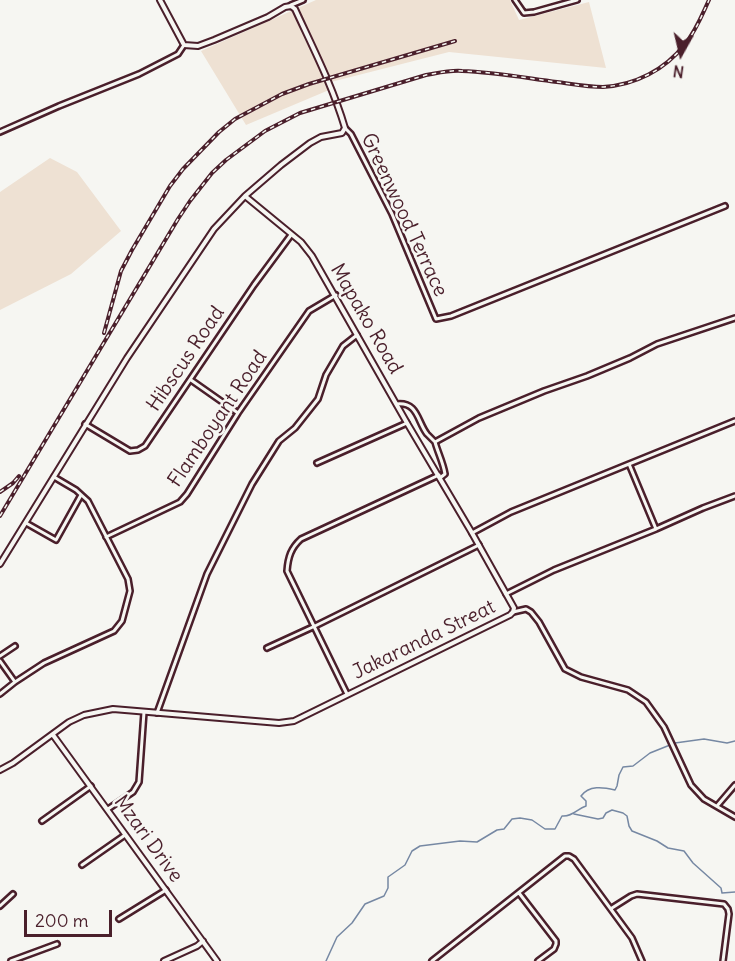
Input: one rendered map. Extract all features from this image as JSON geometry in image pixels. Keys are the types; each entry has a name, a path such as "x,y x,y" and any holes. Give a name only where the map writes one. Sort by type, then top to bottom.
{"street":[{"path":"160,0 184,45"},
{"path":"184,45 198,45 214,40 303,0"},
{"path":"515,0 524,13 577,0"},
{"name":"Greenwood Terrace","path":"291,6 295,9 327,78 345,128 351,134 392,214 436,319 451,316 725,206"},
{"path":"0,132 139,74 178,54 184,45"},
{"path":"0,564 128,358 214,229 245,196 281,165 310,143 321,137 342,133 345,128"},
{"name":"Mapako Road","path":"245,196 301,242 312,256 479,545 514,608 513,612"},
{"name":"Hibscus Road","path":"86,424 130,451 145,446 254,285 291,235"},
{"name":"Flamboyant Road","path":"106,537 180,502 309,311 336,295"},
{"path":"435,442 479,418 587,376 657,344 735,318"},
{"path":"157,713 207,574 252,484 279,441 295,428 318,399 326,375 343,346 358,334"},
{"path":"191,380 238,413"},
{"path":"347,694 287,571 288,560 293,547 301,539 445,474 435,442 427,434 413,408 410,405 397,404"},
{"path":"472,533 511,512 735,421"},
{"path":"317,463 407,423"},
{"path":"629,464 656,529"},
{"path":"0,694 44,663 114,631 122,621 130,591 128,579 88,501 76,490 54,477"},
{"path":"26,523 56,540 81,495"},
{"path":"506,594 554,570 735,496"},
{"path":"267,648 479,545"},
{"path":"513,612 526,609 531,612 565,669 581,677 628,690 646,702 664,727 691,785 704,799 735,817"},
{"name":"Jakaranda Streat","path":"53,735 69,722 84,715 113,710 279,723 294,721 513,612"},
{"path":"0,656 15,646"},
{"path":"0,661 15,682"},
{"path":"108,809 133,792 139,782 144,711"},
{"path":"0,770 53,735"},
{"name":"Mzari Drive","path":"53,735 217,961"},
{"path":"717,807 735,785"},
{"path":"42,821 91,786"},
{"path":"82,865 126,835"},
{"path":"432,961 566,856 574,859 611,908 632,938 642,961"},
{"path":"119,919 166,890"},
{"path":"519,893 556,944 554,949 538,961"},
{"path":"0,906 14,894"},
{"path":"611,908 638,894 724,904 729,914 723,961"},
{"path":"164,961 203,941"},
{"path":"11,961 57,944"}],"shaded area":[{"path":"316,0 510,0 519,20 589,2 606,68 449,52 327,83 329,90 246,125 201,51"},
{"path":"50,158 77,172 121,231 71,274 0,310 0,192"}],"waterway":[{"path":"675,743 704,739 727,743 735,741"},
{"path":"326,961 337,937 352,923 365,904 384,896 388,888 388,877 405,865 412,851 420,846 460,841 477,842 497,830 504,829 512,819 532,820 545,829 555,829 562,816 586,806 586,801 581,796 584,792 596,788 615,790 623,767 633,766 650,753 670,745"},
{"path":"574,814 598,819 603,818 612,810 623,813 627,816 632,831 668,848 684,851 693,863 721,888 722,893 735,892"}],"railway":[{"path":"0,516 190,201 212,173 265,131 300,113 426,75 444,72 486,73 597,87 626,83 659,69 677,53 692,34 709,0"},
{"path":"104,333 121,271 132,250 170,186 219,132 235,119 282,94 455,41"},
{"path":"0,492 19,476"}]}
